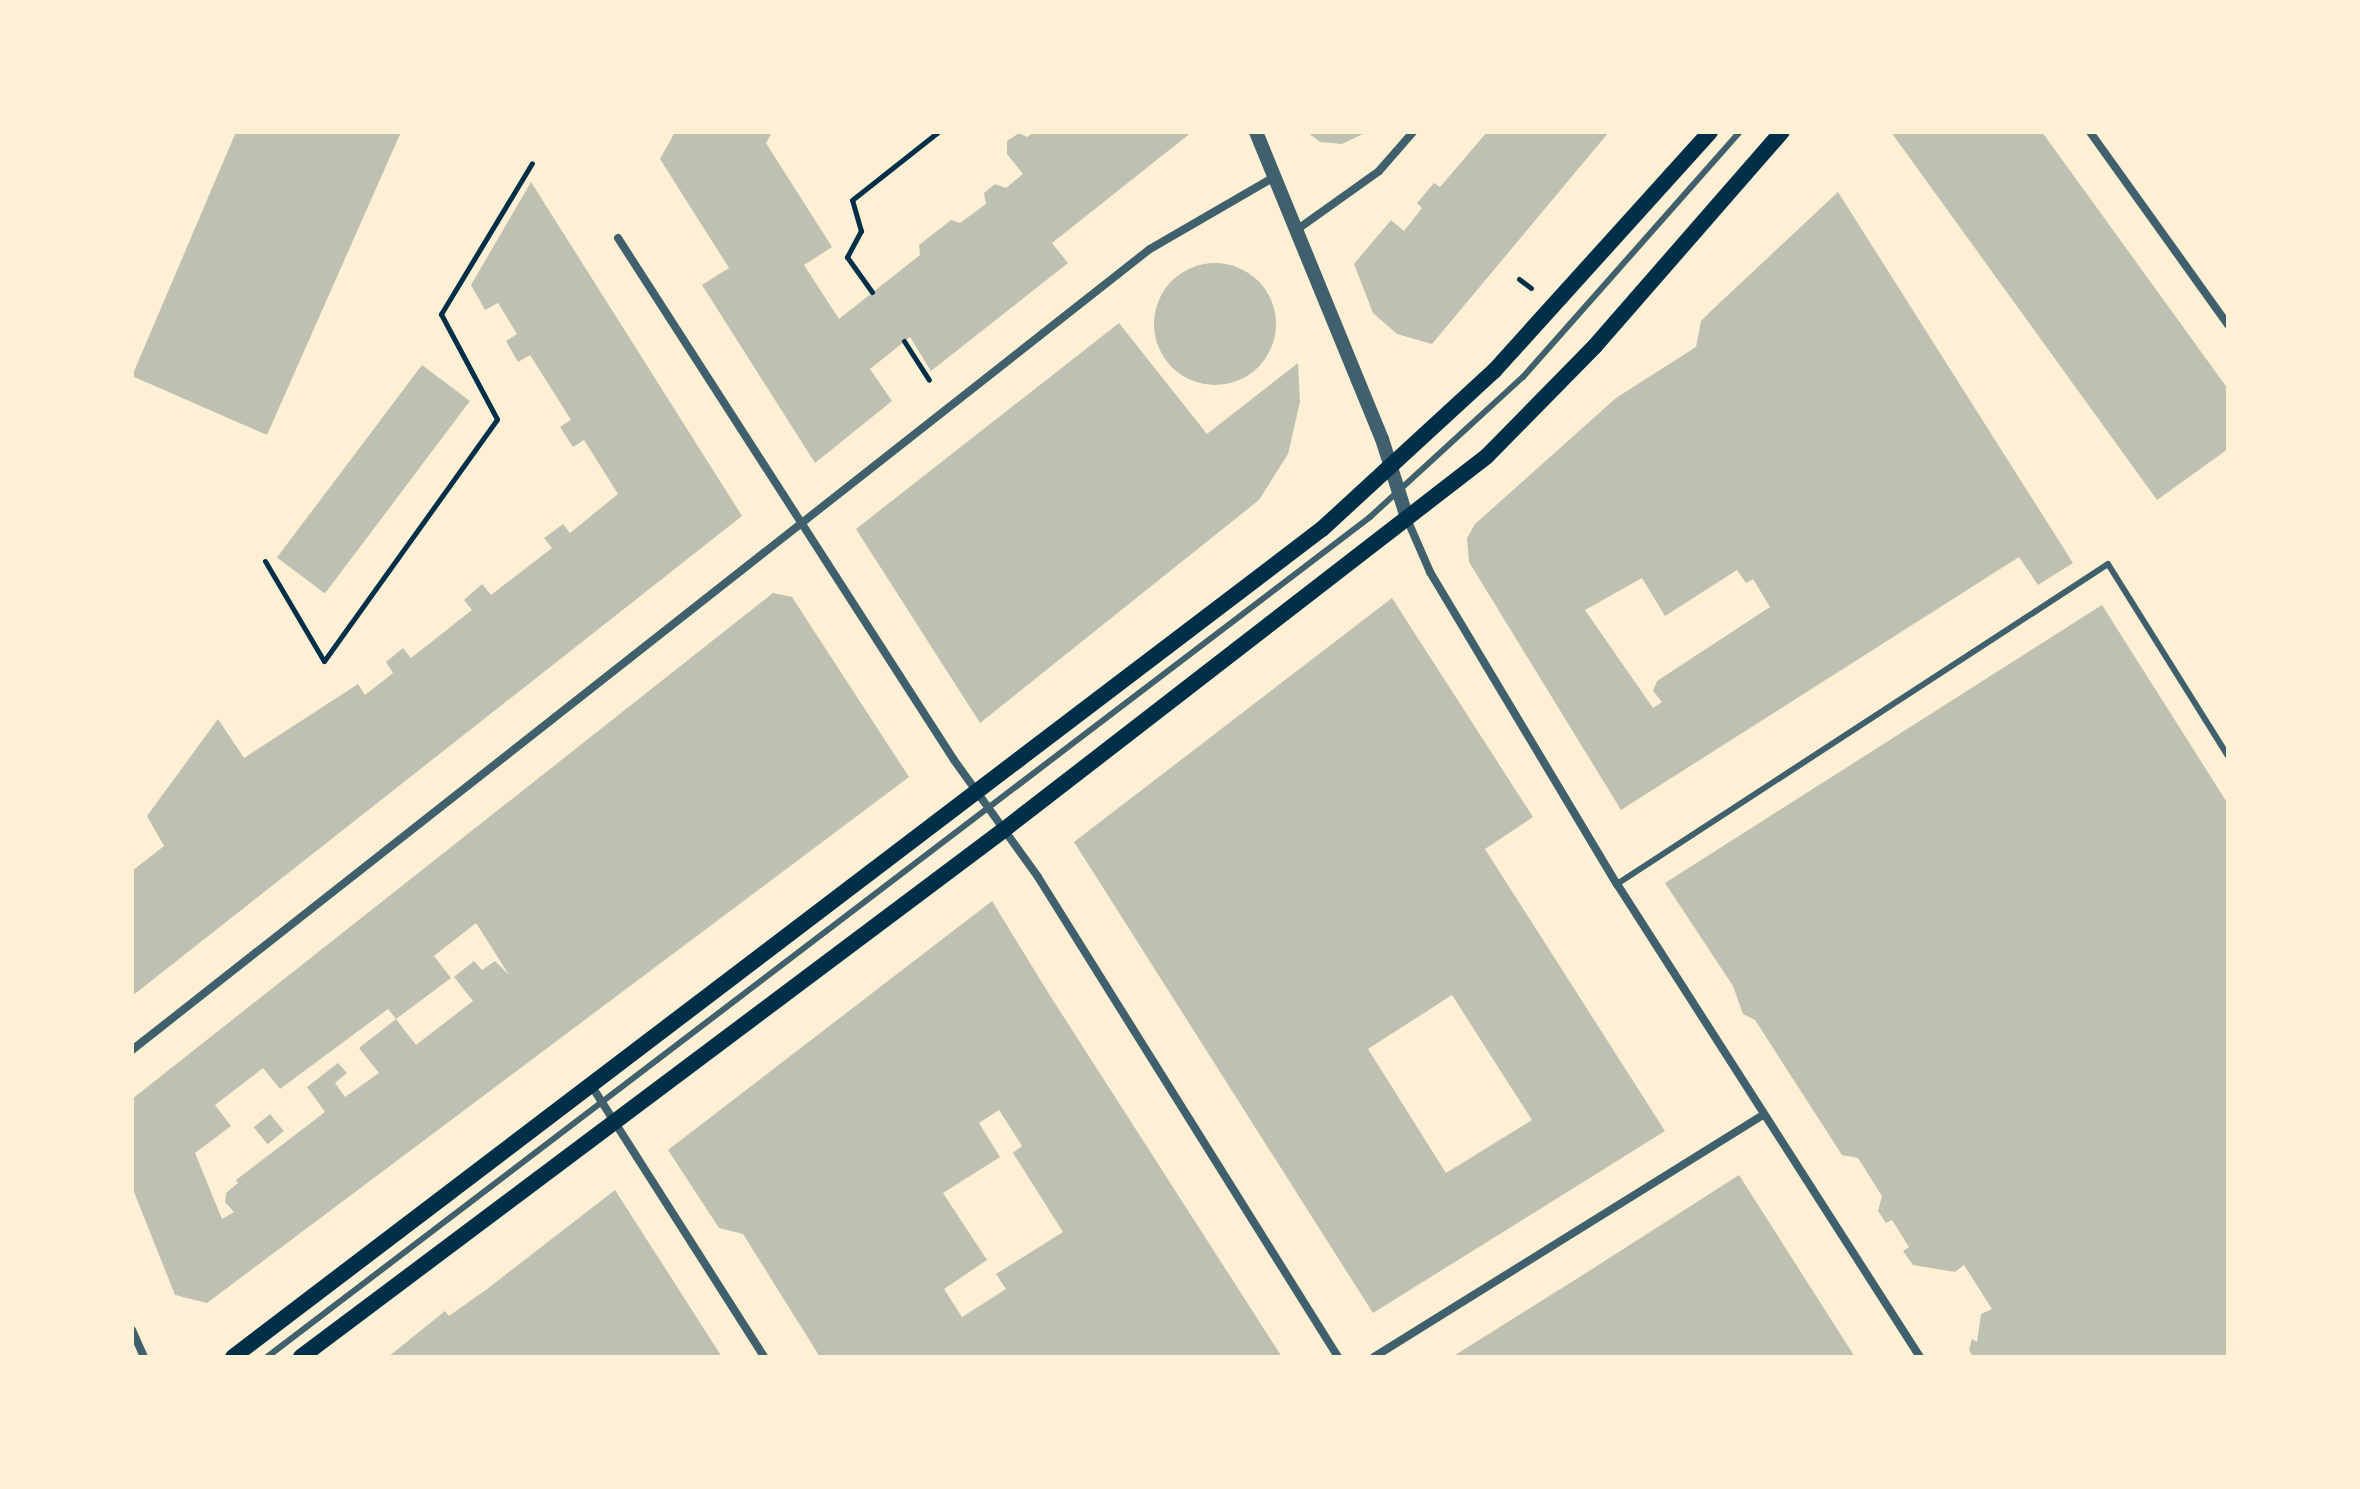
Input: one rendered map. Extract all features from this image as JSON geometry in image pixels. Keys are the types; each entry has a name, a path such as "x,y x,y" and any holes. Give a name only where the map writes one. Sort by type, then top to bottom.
{"main road":[{"path":"233,1357 1272,569 1392,470 1555,308 1710,132"},
{"path":"301,1357 1005,829 1510,435 1782,132"}],"street":[{"path":"1256,132 1430,572 1617,884 1761,1116 1920,1357"},
{"path":"1295,231 1379,171 1413,132"},
{"path":"2090,132 2228,325"},
{"path":"132,1050 1150,249 1274,177"},
{"path":"618,238 1005,829 1338,1357"},
{"path":"591,1085 764,1357"},
{"path":"1374,1357 1761,1116"},
{"path":"132,1330 144,1357"}],"lane":[{"path":"267,1357 1399,492 1523,377 1740,132"},
{"path":"1617,884 2108,564 2228,756"}],"path":[{"path":"872,292 847,257 861,231 852,200 938,132"},
{"path":"265,561 324,661 497,419 441,314 532,163"},
{"path":"904,341 929,380"}],"building":[{"path":"236,132 401,132 267,435 132,376"},
{"path":"675,132 772,132 766,143 832,247 804,265 839,319 920,255 919,245 951,220 960,223 986,204 984,193 995,184 1006,188 1023,174 1007,154 1007,141 1019,133 1027,137 1034,132 1192,132 1052,243 1068,263 931,371 910,337 870,369 892,401 815,463 702,285 729,268 660,159"},
{"path":"1307,132 1367,132 1342,144 1320,142"},
{"path":"1487,132 1609,132 1432,344 1397,334 1373,313 1354,264 1391,220 1404,231 1422,208 1417,203 1434,183 1440,187"},
{"path":"1891,132 2042,132 2228,389 2228,449 2157,500"},
{"path":"531,182 742,516 132,996 132,871 164,846 147,816 218,719 244,758 358,684 365,695 393,673 386,662 403,648 411,658 472,610 464,600 482,584 491,595 552,548 544,538 563,524 570,533 618,494 584,440 573,447 560,427 571,420 530,355 518,362 506,341 517,334 498,303 485,310 471,285"},
{"path":"1838,192 2073,563 2038,585 2019,557 1621,810 1469,562 1467,538 1475,524 1616,398 1696,347 1701,321","holes":["1737,570 1746,583 1753,579 1770,607 1657,681 1653,691 1662,702 1653,708 1585,610 1642,578 1665,616"]},
{"path":"1215,263 1238,268 1258,281 1271,301 1276,324 1271,347 1258,367 1238,380 1215,385 1192,380 1172,367 1159,347 1154,324 1159,301 1172,281 1192,268"},
{"path":"1119,323 1207,434 1298,363 1300,402 1288,454 1259,500 980,723 856,529"},
{"path":"422,365 470,401 325,594 277,557"},
{"path":"773,593 792,597 909,777 207,1303 175,1295 132,1187 132,1099","holes":["476,923 509,975 495,961 482,970 474,961 454,977 473,1001 416,1045 396,1019 451,978 434,956","388,1009 396,1019 359,1048 379,1073 345,1097 335,1083 347,1073 338,1063 307,1087 325,1112 236,1180 238,1183 226,1193 225,1202 234,1212 222,1219 195,1153 231,1126 215,1105 263,1068 280,1089"]},
{"path":"1392,598 1533,817 1485,849 1665,1131 1373,1313 1074,842","holes":["1452,995 1532,1120 1446,1173 1368,1049"]},
{"path":"2102,605 2228,804 2228,1357 1973,1357 1969,1350 1972,1339 1977,1342 1981,1314 1992,1309 1964,1265 1955,1272 1913,1265 1903,1251 1909,1247 1892,1220 1886,1223 1878,1211 1882,1196 1858,1158 1842,1155 1755,1020 1743,1014 1733,986 1665,883"},
{"path":"992,901 1282,1357 820,1357 743,1234 719,1228 668,1150","holes":["999,1110 1022,1146 1013,1153 1063,1232 996,1274 1006,1289 962,1317 944,1289 987,1260 943,1193 1000,1157 979,1123"]},
{"path":"270,1114 284,1131 268,1144 254,1127"},
{"path":"1739,1175 1855,1357 1452,1357 1578,1278"},
{"path":"615,1190 722,1357 388,1357 445,1311 449,1316 487,1289"}]}
